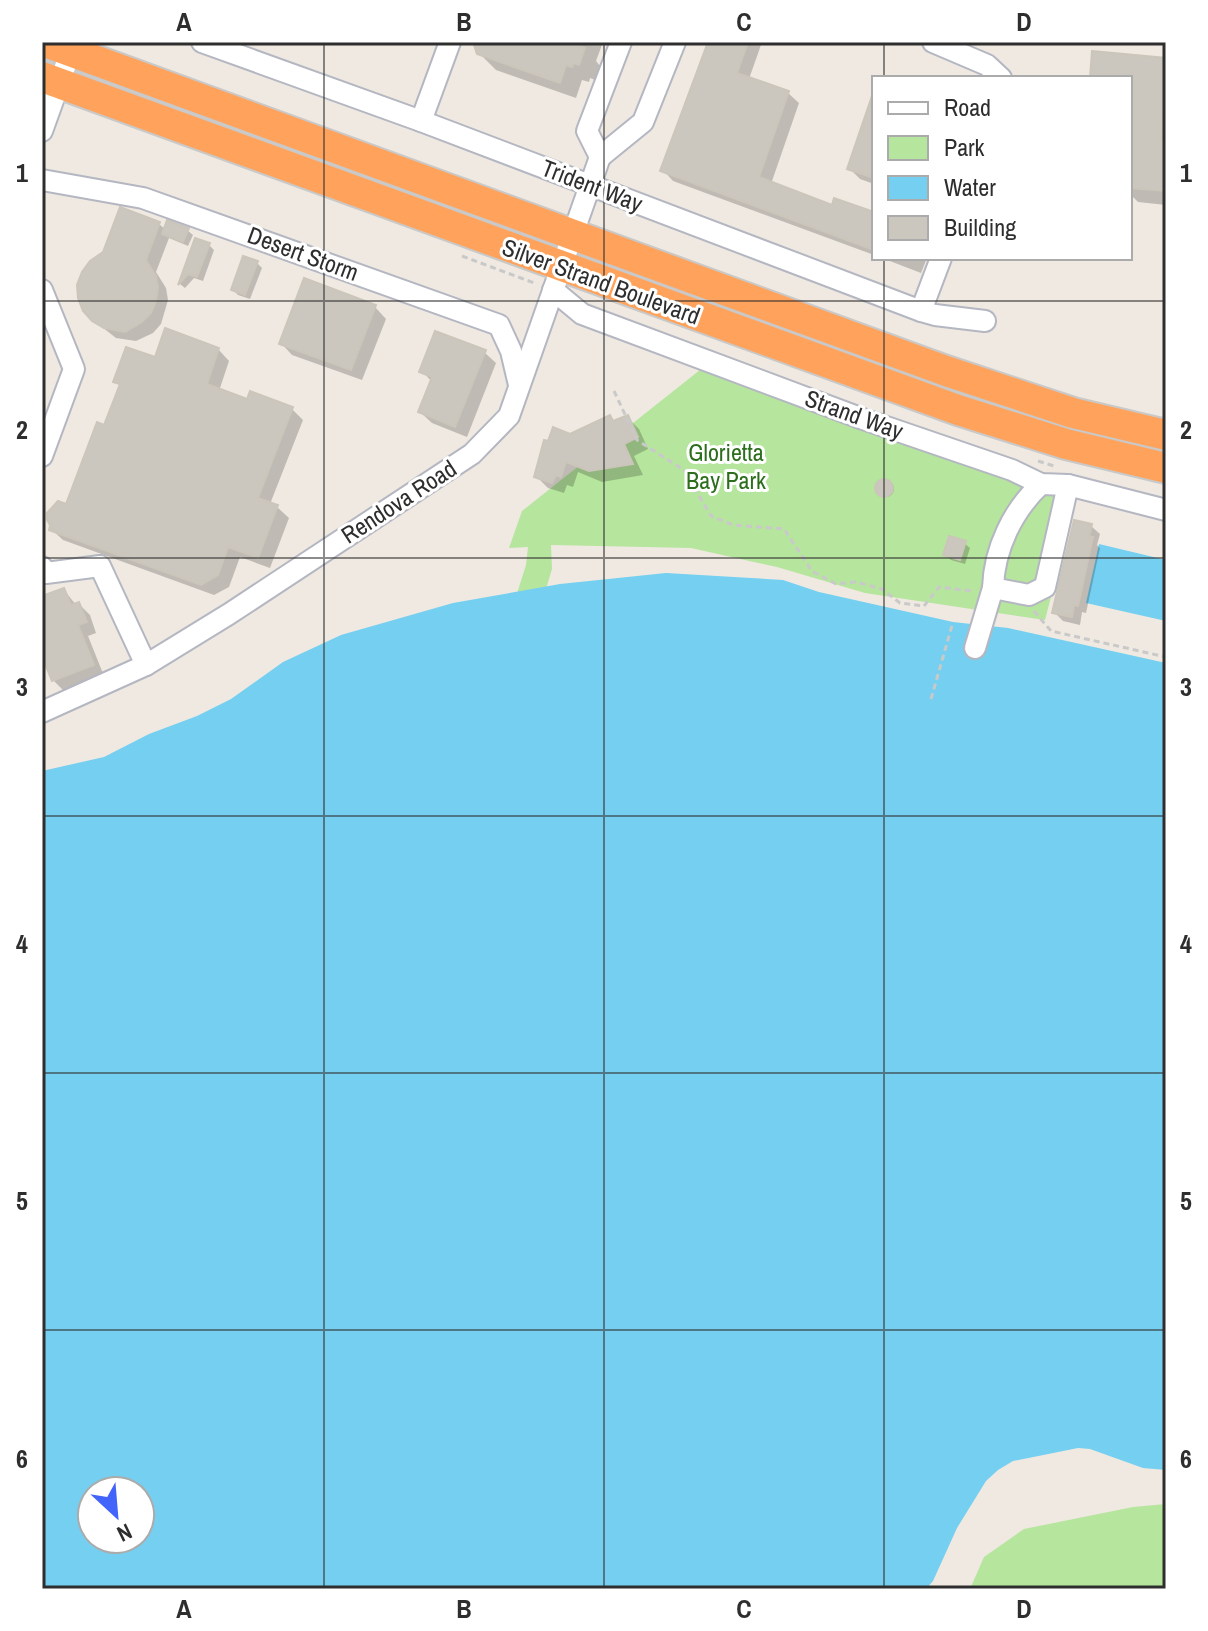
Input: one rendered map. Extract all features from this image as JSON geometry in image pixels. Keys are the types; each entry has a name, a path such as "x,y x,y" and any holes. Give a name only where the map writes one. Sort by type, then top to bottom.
{"highway":[{"name":"Silver Strand Boulevard","path":"63,45 946,371 1073,413 1166,435"},
{"name":"Silver Strand Boulevard","path":"51,80 557,279 1066,444 1166,468"}],"street":[{"name":"Trident Way","path":"202,42 421,121 921,311 985,321"},
{"path":"421,121 450,42"},
{"path":"621,42 587,131 600,157 643,122 675,42"},
{"path":"933,42 987,65 999,76"},
{"path":"43,126 51,80 63,45"},
{"name":"Rendova Road","path":"42,712 146,665 472,454 509,416 600,157"},
{"name":"Desert Storm","path":"42,180 143,198 499,325 511,351 519,386"},
{"path":"921,311 940,260"},
{"name":"Strand Way","path":"557,279 582,314 863,419 1012,470 1041,484 1068,485 1166,510"},
{"path":"42,290 74,369 42,456"},
{"path":"975,648 1009,526 1024,500 1041,484"},
{"path":"992,591 1029,595 1045,587 1068,485"},
{"path":"42,567 46,573 100,566 146,665"}],"path":[{"path":"614,391 637,440 684,470 711,516 733,525 784,529 812,571 836,584 856,582 869,585 882,589 900,603 924,606 939,587 992,591"},
{"path":"1029,595 1036,614 1051,631 1166,657"},
{"path":"931,699 953,622"}],"green space":[{"name":"Glorietta Bay Park","path":"705,366 1077,495 1045,620 865,593 777,567 691,548 551,545 552,569 522,669 496,660 526,565 528,547 509,548 522,511"},
{"path":"1166,1504 1166,1589 970,1589 984,1557 1024,1529 1133,1507"}],"water":[{"path":"1099,544 1166,560 1166,621 1086,603"},
{"path":"666,573 783,580 819,592 953,622 1008,628 1166,663 1166,1470 1143,1468 1090,1449 1078,1448 1013,1461 986,1481 957,1528 933,1581 926,1589 42,1589 42,771 104,757 149,734 197,716 231,699 283,662 341,635 453,603 560,584"}],"building":[{"path":"473,42 581,42 579,46 585,48 579,65 566,65 560,83 477,54"},
{"path":"708,42 748,42 737,73 789,91 759,177 832,205 834,198 872,211 872,249 660,171"},
{"path":"1092,51 1166,58 1166,112 1161,140 1166,141 1166,191 1132,188 1132,76 1090,76"},
{"path":"872,96 872,177 847,169"},
{"path":"120,207 160,222 146,260 156,276 156,301 151,313 142,322 125,332 104,328 92,321 83,311 77,285 90,261 103,252"},
{"path":"167,220 189,228 183,242 162,234"},
{"path":"195,238 210,243 197,277 188,274 178,285"},
{"path":"243,256 258,261 245,295 231,290"},
{"path":"304,278 376,305 351,370 279,344"},
{"path":"165,328 219,348 207,384 247,399 250,391 293,407 258,498 278,505 258,558 228,547 218,575 201,585 49,530 47,520 47,513 58,501 66,504 97,422 104,425 120,384 113,382 126,347 155,357"},
{"path":"435,331 486,350 455,427 418,412 432,377 419,372"},
{"path":"610,415 613,421 628,415 638,437 624,444 633,464 589,471 566,462 561,477 556,475 552,483 534,477 544,440 548,441 553,427 570,434"},
{"path":"884,479 893,488 884,497 875,488"},
{"path":"1074,520 1092,524 1089,537 1093,537 1078,606 1074,605 1072,617 1052,613"},
{"path":"949,536 966,541 960,560 943,555"},
{"path":"64,588 71,605 79,602 87,622 78,625 94,665 52,681 42,656 42,596"}]}
